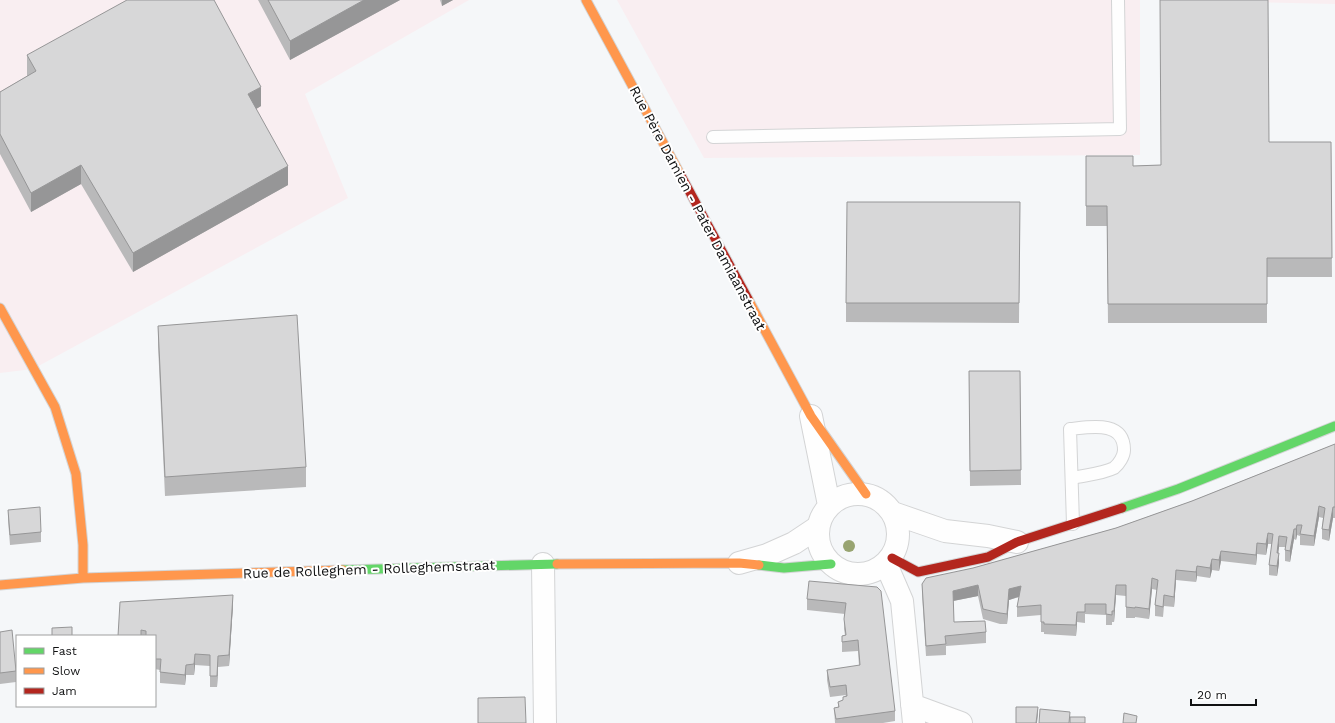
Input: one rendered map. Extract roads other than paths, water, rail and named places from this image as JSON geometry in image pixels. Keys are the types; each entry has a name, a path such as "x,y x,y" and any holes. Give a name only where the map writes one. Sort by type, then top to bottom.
{"street":[{"name":"Rue Père Damien - Pater Damiaanstraat","path":"586,0 811,416 866,494"},
{"path":"0,308 55,407 76,474 83,545 83,578"},
{"name":"Rue Père Damien - Pater Damiaanstraat","path":"811,416 829,505"},
{"path":"889,561 918,572 988,557 1017,542 1178,489 1335,426"},
{"path":"852,494 866,494 881,500 893,513 899,528 898,544 889,561 874,572 859,575 844,572 831,564 823,554 818,541 818,527 822,515 829,505 840,497 852,494"},
{"path":"893,513 945,531 988,536 1017,542"},
{"name":"Rue de Rolleghem - Rolleghemstraat","path":"738,563 767,555 794,543 818,527"},
{"path":"889,561 902,600 913,714 961,723"},
{"name":"Rue de Rolleghem - Rolleghemstraat","path":"0,585 83,578 542,564 738,563 784,568 831,564"},
{"path":"542,564 545,723"}],"lane":[{"path":"713,136 1120,129 1118,0"},
{"path":"1072,478 1098,473 1115,467 1124,455 1124,441 1114,429 1097,426 1070,429 1073,524"}]}
